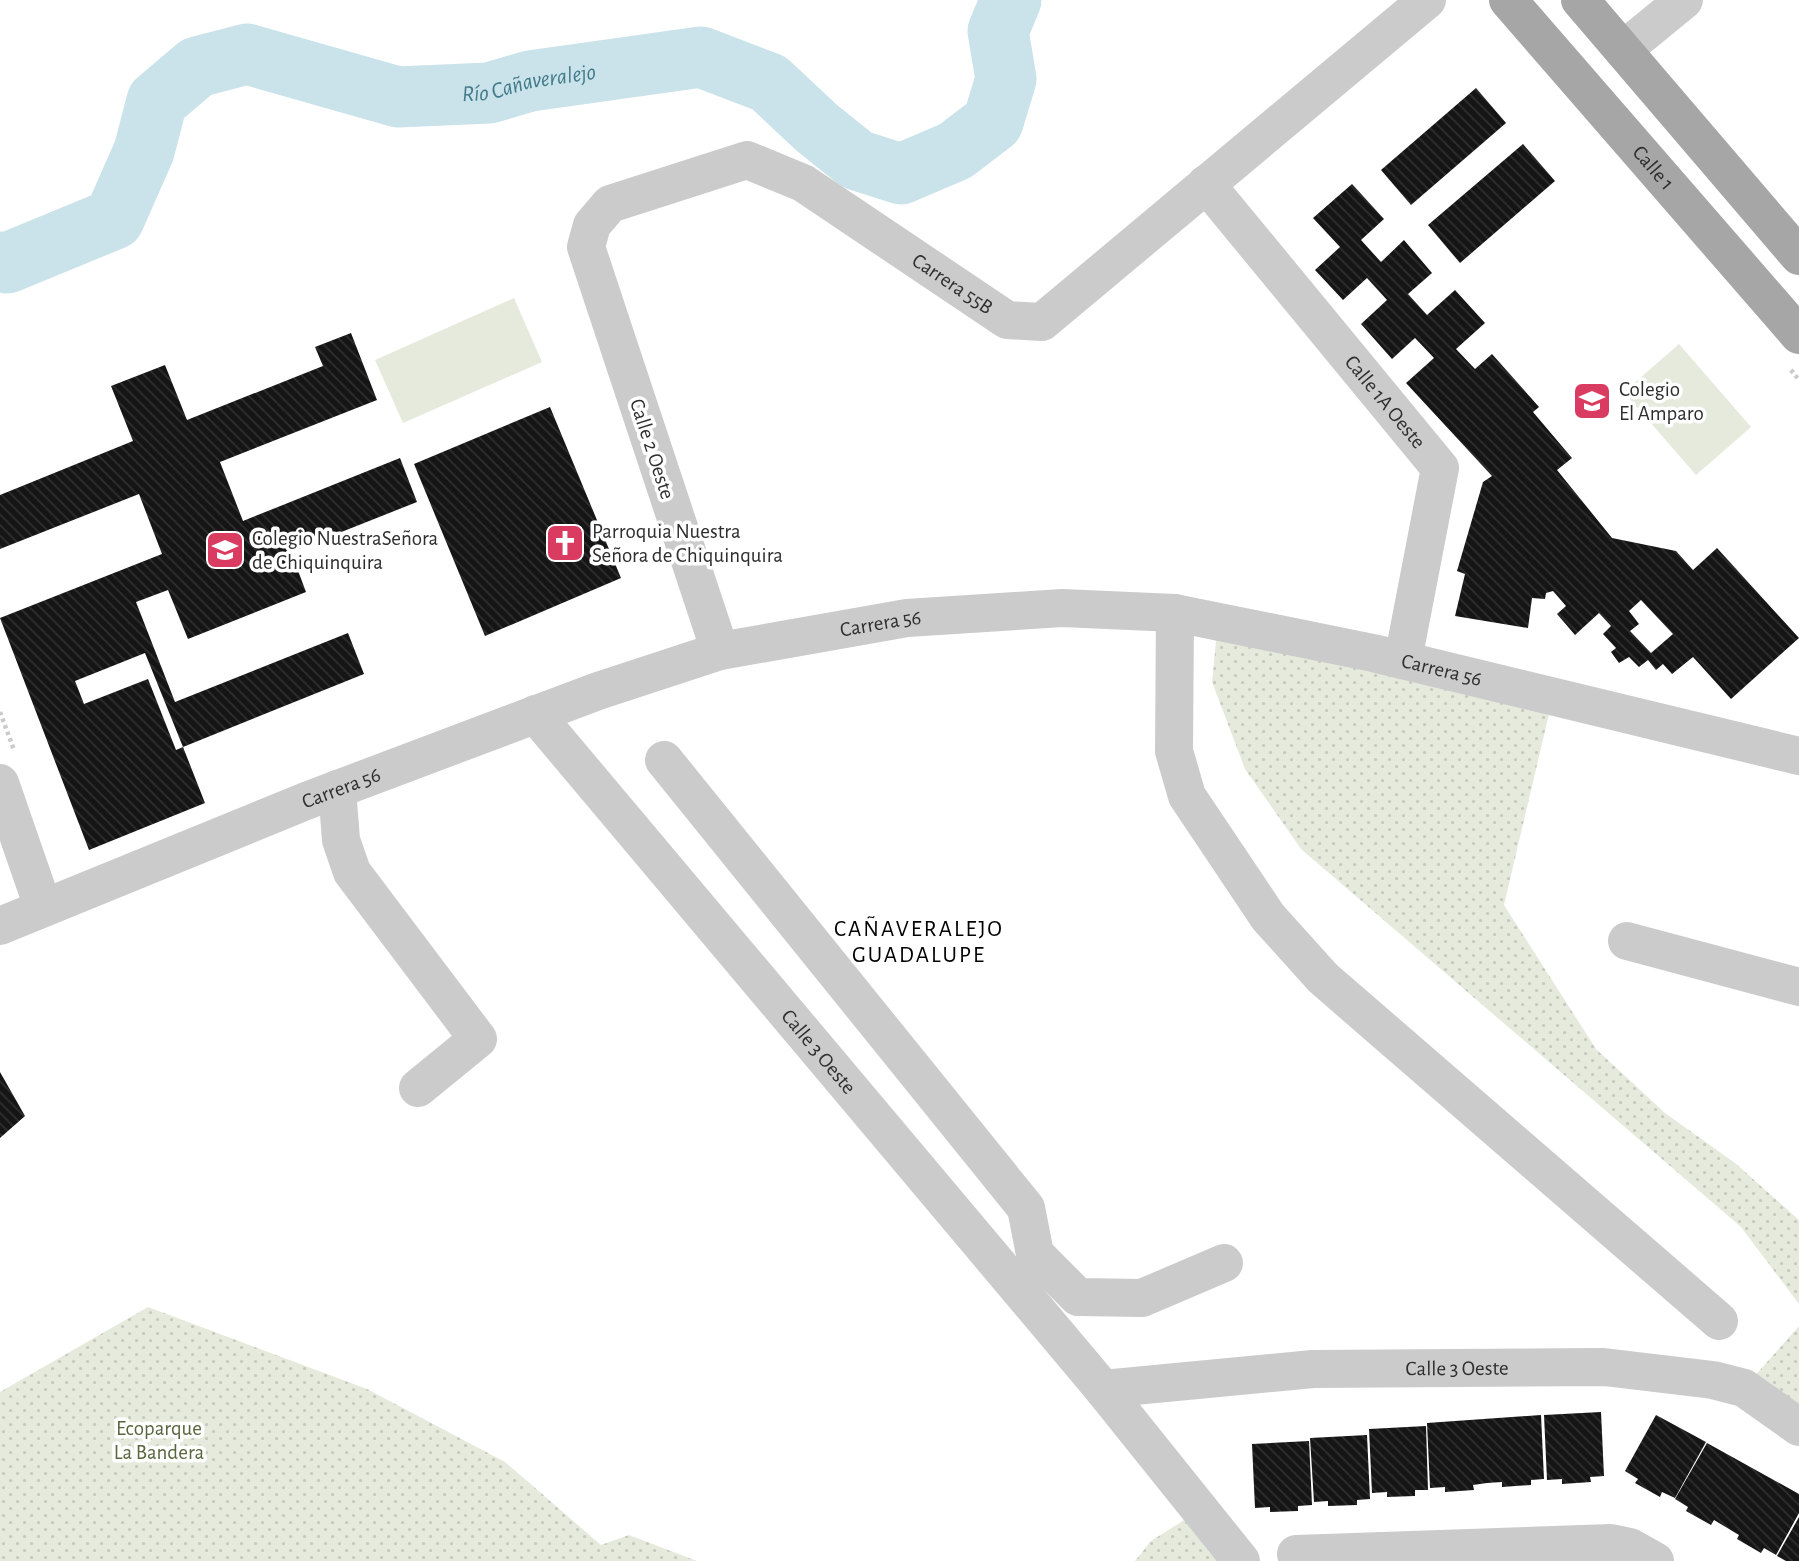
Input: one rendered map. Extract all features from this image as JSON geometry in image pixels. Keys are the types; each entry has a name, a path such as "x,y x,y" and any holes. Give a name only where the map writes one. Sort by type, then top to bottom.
{"main road":[{"name":"Calle 1","path":"1508,0 1799,335"},
{"path":"1580,0 1799,256"}],"street":[{"name":"Carrera 55B","path":"586,247 593,225 610,204 747,160 803,183 1007,320 1042,322 1427,0"},
{"path":"1623,50 1684,0"},
{"name":"Calle 1A Oeste","path":"1206,184 1440,468 1403,660"},
{"name":"Calle 2 Oeste","path":"586,247 720,651"},
{"name":"Carrera 56","path":"0,926 337,789 535,714 720,651 907,618 1062,608 1175,612 1403,660 1799,756"},
{"path":"1175,612 1174,751 1187,796 1268,917 1323,978 1719,1321"},
{"name":"Calle 3 Oeste","path":"535,714 1102,1388 1241,1561"},
{"path":"664,760 1026,1208 1035,1254 1078,1297 1142,1298 1224,1264"},
{"path":"0,783 43,907"},
{"path":"337,789 341,840 352,872 478,1039 418,1088"},
{"path":"1627,941 1799,987"},
{"path":"826,1060 873,1021"},
{"name":"Calle 3 Oeste","path":"1102,1388 1313,1369 1604,1367 1713,1380 1744,1388 1799,1427"},
{"path":"1296,1554 1611,1543 1630,1547 1655,1561"}],"green space":[{"path":"514,298 542,362 403,423 375,360"},
{"path":"1679,344 1751,427 1696,475 1624,392"},
{"path":"1218,621 1553,697 1504,905 1596,1049 1665,1113 1735,1163 1799,1220 1799,1304 1741,1227 1301,849 1245,769 1212,682"},
{"name":"Ecoparque La Bandera","path":"148,1307 367,1389 505,1462 601,1545 629,1535 697,1561 0,1561 0,1392"},
{"path":"1799,1326 1799,1427 1744,1388"},
{"path":"1200,1510 1241,1561 1135,1561 1151,1541"}],"building":[{"path":"1476,88 1506,123 1411,205 1381,170"},
{"path":"1523,144 1555,181 1460,263 1428,225"},
{"path":"1352,184 1384,219 1361,240 1381,262 1404,240 1432,273 1408,294 1427,315 1455,290 1485,323 1456,349 1475,369 1492,354 1539,407 1533,412 1572,458 1557,470 1612,538 1676,551 1693,570 1717,548 1799,638 1731,699 1693,657 1672,674 1663,664 1656,670 1648,660 1639,667 1629,657 1619,663 1611,652 1616,648 1603,634 1611,626 1599,613 1575,635 1557,614 1566,606 1553,591 1546,593 1545,599 1532,598 1528,628 1455,616 1465,574 1457,571 1483,482 1492,476 1406,383 1434,358 1415,338 1392,359 1361,324 1387,300 1367,278 1343,300 1315,270 1340,247 1313,218","holes":["1641,600 1673,634 1651,653 1630,631 1639,624 1629,611"]},
{"path":"351,333 377,400 220,462 243,521 400,458 417,502 291,552 306,592 188,639 168,590 136,602 175,702 348,633 364,674 183,747 205,803 89,850 0,618 162,554 139,494 0,549 0,495 133,441 111,386 165,365 187,420 323,366 315,347","holes":["145,653 183,747 176,750 148,679 84,704 75,681"]},
{"path":"550,407 621,578 485,636 414,464"},
{"path":"0,1072 25,1116 0,1138"},
{"path":"1601,1412 1604,1476 1590,1477 1591,1482 1562,1484 1562,1479 1547,1480 1544,1415"},
{"path":"1541,1415 1544,1479 1531,1480 1531,1485 1502,1487 1502,1482 1473,1485 1474,1490 1445,1492 1445,1487 1430,1488 1427,1423"},
{"path":"1656,1415 1706,1442 1675,1498 1662,1492 1660,1497 1635,1483 1638,1479 1625,1471"},
{"path":"1426,1426 1428,1490 1415,1490 1415,1496 1387,1497 1387,1492 1372,1493 1369,1429"},
{"path":"1367,1435 1370,1499 1357,1500 1357,1505 1328,1506 1328,1501 1314,1502 1310,1438"},
{"path":"1309,1441 1312,1505 1298,1506 1298,1511 1270,1512 1270,1507 1255,1508 1252,1444"},
{"path":"1707,1443 1799,1494 1799,1513 1776,1555 1764,1548 1761,1553 1737,1539 1739,1535 1714,1520 1711,1525 1686,1511 1688,1507 1675,1499"},
{"path":"1799,1517 1799,1561 1786,1561 1777,1556"}],"waterway":[{"name":"Río Cañaveralejo","path":"0,262 7,263 114,219 144,151 157,101 197,67 247,54 398,97 489,93 530,81 701,57 769,83 817,128 857,160 901,174 955,151 993,122 1006,79 998,31 1011,0"}],"place":[{"name":"Colegio El Amparo","path":"1592,401"},
{"name":"Parroquia Nuestra Señora de Chiquinquira","path":"565,543"},
{"name":"Colegio NuestraSeñora de Chiquinquira","path":"225,550"}],"district":[{"name":"CAÑAVERALEJO GUADALUPE","path":"919,942"}]}
